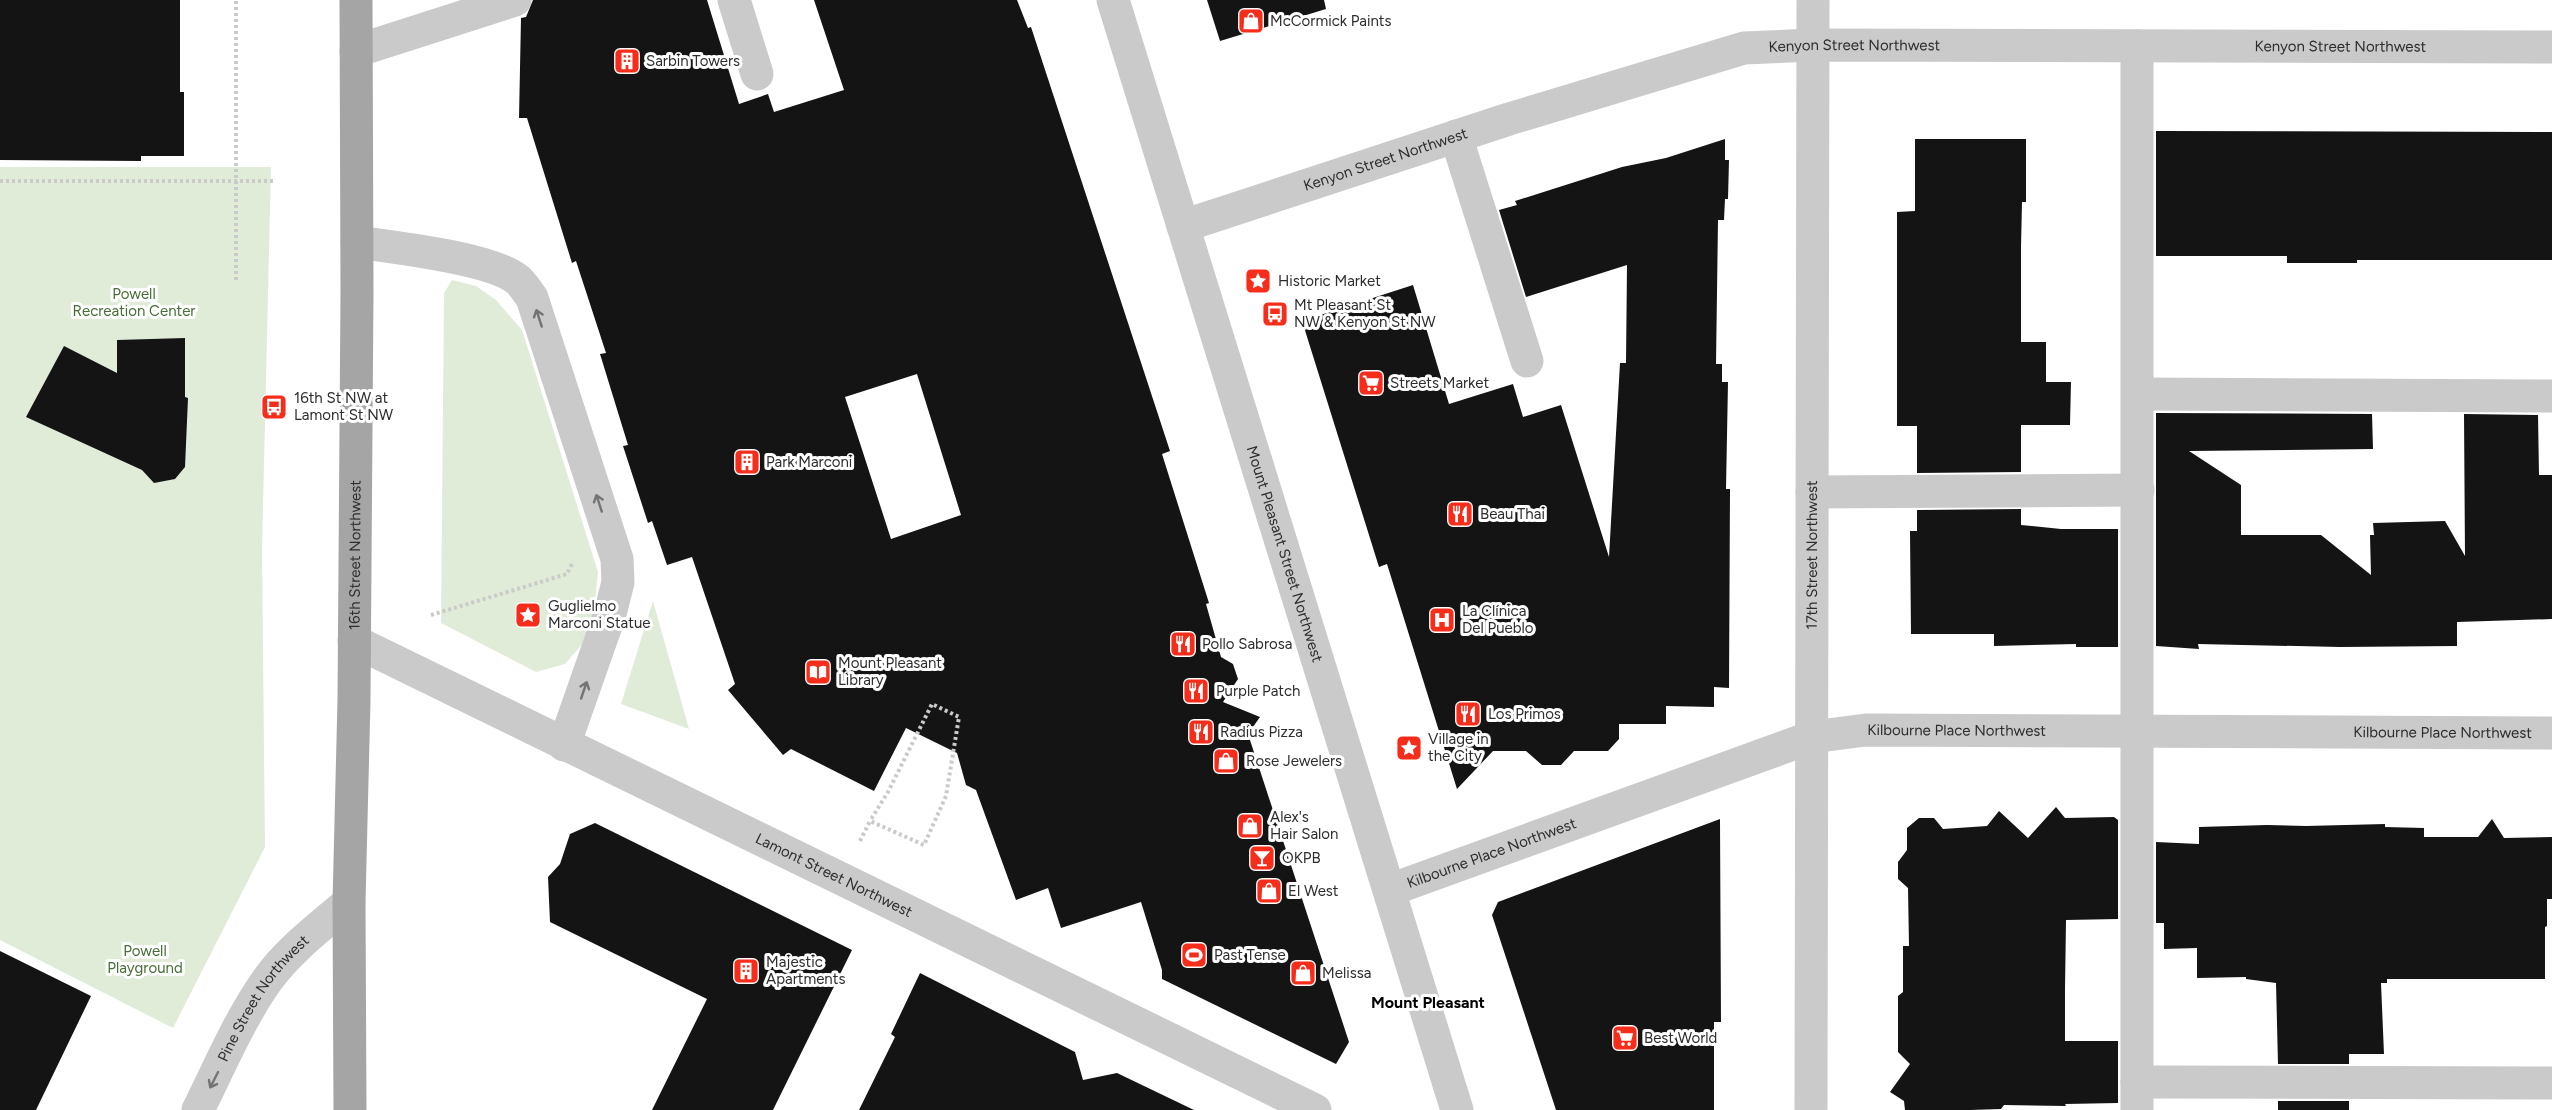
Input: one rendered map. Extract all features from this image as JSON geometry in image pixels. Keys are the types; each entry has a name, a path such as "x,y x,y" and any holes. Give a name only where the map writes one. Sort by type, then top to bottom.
{"main road":[{"name":"16th Street Northwest","path":"350,1110 349,902 354,641 357,242 356,0"}],"street":[{"path":"356,51 515,0"},
{"path":"734,0 757,74"},
{"name":"Mount Pleasant Street Northwest","path":"1113,0 1457,1110"},
{"name":"17th Street Northwest","path":"1811,1110 1813,0"},
{"name":"Kenyon Street Northwest","path":"1183,226 1455,136 1744,48 1813,45 2552,47"},
{"path":"2137,46 2137,1096 2552,1083"},
{"path":"1455,136 1527,361"},
{"path":"357,242 444,256 496,268 517,279 532,298 617,559 618,582 610,614 564,745"},
{"path":"2138,394 2552,396"},
{"path":"1812,492 2138,490"},
{"name":"Lamont Street Northwest","path":"354,641 1315,1110"},
{"name":"Kilbourne Place Northwest","path":"1390,890 1812,737 1866,730 2552,733"},
{"name":"Pine Street Northwest","path":"198,1110 242,1023 268,978 302,942 349,902"}],"path":[{"path":"236,280 237,0"},
{"path":"0,181 276,181"},
{"path":"431,615 567,574 603,514"},
{"path":"858,844 870,821 888,792 932,704 958,717 946,796 924,845 870,821"}],"green space":[{"name":"Powell Recreation Center","path":"0,167 271,167 262,550 265,847 173,1028 0,940"},
{"path":"452,280 476,286 496,300 522,330 598,572 592,633 565,664 536,672 441,623 444,293"},
{"path":"653,601 689,729 621,704"}],"building":[{"path":"0,0 180,0 180,92 184,92 184,156 141,156 141,161 0,160"},
{"path":"533,0 707,0 739,104 768,94 774,112 844,90 814,0 1017,0 1028,28 1031,27 1170,451 1162,454 1209,603 1206,604 1221,657 1233,664 1238,679 1223,702 1260,717 1248,734 1349,1042 1336,1064 1162,979 1162,970 1141,902 1061,928 1048,888 1016,900 976,790 966,785 957,753 906,728 874,791 791,749 783,755 728,690 735,684 692,557 667,565 652,521 648,523 623,446 628,445 600,354 606,353 576,261 572,263 527,118 519,118 521,18 526,17","holes":["917,374 961,515 891,539 845,397"]},
{"name":"McCormick Paints","path":"1207,0 1324,0 1326,9 1220,41"},
{"path":"2156,131 2552,132 2552,260 2357,260 2357,263 2287,263 2287,256 2156,256"},
{"path":"1725,139 1725,160 1729,160 1728,199 1725,199 1724,220 1718,220 1716,364 1722,364 1722,382 1728,382 1726,489 1730,489 1729,688 1714,687 1714,707 1666,706 1666,724 1619,724 1619,739 1608,751 1574,751 1561,765 1542,765 1526,751 1493,751 1457,789 1387,564 1379,567 1303,324 1309,322 1308,319 1413,285 1449,404 1513,384 1523,417 1561,405 1609,557 1620,363 1626,363 1627,265 1526,297 1499,210 1517,205 1515,201 1622,167 1666,158"},
{"path":"1915,139 2026,139 2026,202 2022,202 2021,342 2046,342 2046,382 2071,382 2070,425 2021,425 2021,472 1917,473 1917,426 1897,426 1897,212 1915,211"},
{"path":"185,338 185,397 188,398 185,467 175,479 154,483 142,470 26,417 64,346 117,373 117,340"},
{"path":"2156,413 2372,414 2373,449 2189,451 2241,485 2241,535 2321,535 2371,575 2370,535 2374,535 2373,523 2445,521 2465,556 2464,414 2538,415 2539,475 2552,475 2552,619 2457,622 2457,646 2340,647 2198,644 2199,649 2156,646"},
{"path":"2021,509 2021,525 2061,529 2118,529 2118,647 2076,647 2076,644 1994,646 1994,634 1911,634 1910,531 1917,531 1917,510"},
{"path":"2056,807 2065,818 2114,817 2118,820 2118,919 2066,920 2065,1041 2118,1041 2118,1103 2065,1104 2066,1106 2004,1105 2001,1109 1905,1110 1904,1101 1890,1092 1910,1064 1898,1052 1898,996 1903,992 1903,946 1909,946 1908,888 1898,879 1898,862 1907,850 1907,828 1919,818 1934,818 1943,829 1987,826 1999,811 2028,838"},
{"path":"1720,819 1721,1022 1714,1022 1714,1110 1556,1110 1492,915 1498,902"},
{"path":"2492,819 2504,838 2552,837 2552,899 2547,899 2545,979 2387,979 2387,983 2381,983 2384,1054 2349,1054 2349,1064 2278,1064 2276,983 2246,979 2246,977 2197,978 2197,948 2164,949 2164,923 2156,923 2156,842 2199,844 2199,827 2267,825 2385,824 2385,827 2424,828 2424,837 2478,837"},
{"name":"Majestic Apartments","path":"595,823 852,950 773,1110 652,1110 707,999 550,922 548,877 560,864 570,834"},
{"path":"0,951 91,996 36,1110 0,1110"},
{"path":"920,973 1075,1052 1083,1080 1117,1073 1194,1110 859,1110 895,1037 891,1034"},
{"path":"2278,1101 2349,1101 2349,1110 2278,1110"}],"place":[{"name":"McCormick Paints","path":"1251,21"},
{"name":"Sarbin Towers","path":"627,61"},
{"name":"Historic Market","path":"1258,281"},
{"name":"Mt Pleasant St NW & Kenyon St NW","path":"1275,314"},
{"name":"Streets Market","path":"1371,383"},
{"name":"16th St NW at Lamont St NW","path":"274,407"},
{"name":"Park Marconi","path":"747,462"},
{"name":"Beau Thai","path":"1460,514"},
{"name":"Guglielmo Marconi Statue","path":"528,615"},
{"name":"La Clínica Del Pueblo","path":"1442,620"},
{"name":"Pollo Sabrosa","path":"1183,644"},
{"name":"Mount Pleasant Library","path":"818,672"},
{"name":"Purple Patch","path":"1196,691"},
{"name":"Los Primos","path":"1468,714"},
{"name":"Radius Pizza","path":"1201,732"},
{"name":"Village in the City","path":"1409,748"},
{"name":"Rose Jewelers","path":"1226,761"},
{"name":"Alex's Hair Salon","path":"1250,826"},
{"name":"OKPB","path":"1262,858"},
{"name":"El West","path":"1269,891"},
{"name":"Past Tense","path":"1194,955"},
{"name":"Majestic Apartments","path":"746,971"},
{"name":"Melissa","path":"1303,973"},
{"name":"Best World","path":"1625,1038"}],"district":[{"name":"Mount Pleasant","path":"1428,1002"}],"park label":[{"name":"Powell Playground","path":"145,960"}]}
